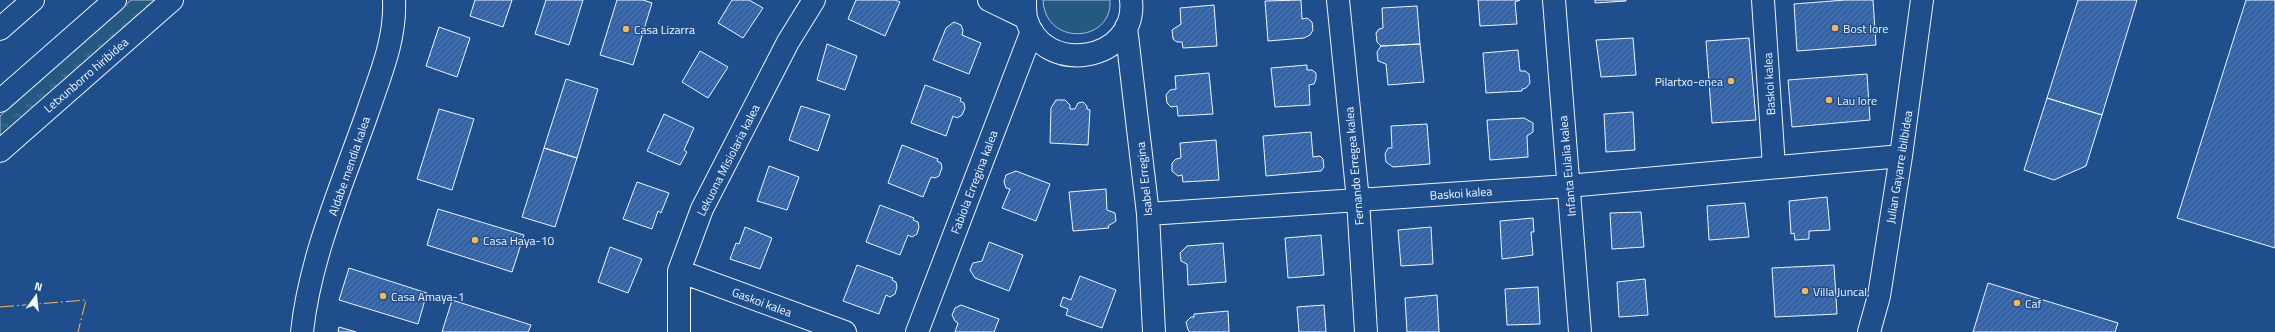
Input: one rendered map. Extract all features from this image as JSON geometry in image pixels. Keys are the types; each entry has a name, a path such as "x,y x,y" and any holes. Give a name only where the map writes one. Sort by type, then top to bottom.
{"street":[{"path":"0,29 33,0"},
{"path":"0,101 115,0"},
{"name":"Letxunborro hiribidea","path":"0,151 172,0"},
{"name":"Aldabe mendia kalea","path":"302,332 307,297 323,241 392,38 394,0"},
{"name":"Lekuona Misiolaria kalea","path":"680,332 679,271 702,209 788,42 814,0"},
{"path":"989,0 1028,16 1048,48 1068,56 1094,54 1112,45 1126,27 1132,6 1131,0"},
{"name":"Fernando Erregea kalea","path":"1338,0 1358,200 1366,332"},
{"name":"Infanta Eulalia kalea","path":"1554,0 1580,332"},
{"name":"Baskoi kalea","path":"1763,0 1774,167"},
{"name":"Julian Gayarre ibilbidea","path":"1869,332 1879,296 1901,156 1922,0"},
{"name":"Fabiola Erregina kalea","path":"917,332 1028,16"},
{"name":"Isabel Erregina","path":"1126,27 1148,214 1154,332"},
{"name":"Baskoi kalea","path":"1148,214 1568,186 1901,156"},
{"name":"Gaskoi kalea","path":"679,271 845,332"},
{"path":"1144,332 1153,310"}],"green space":[{"path":"131,0 155,0 0,137 0,116"},
{"path":"1043,0 1110,0 1108,14 1101,25 1091,31 1078,34 1066,32 1055,26 1047,15"}],"building":[{"path":"475,0 512,0 503,27 470,16"},
{"path":"546,0 583,0 569,45 535,34"},
{"name":"Casa Lizarra","path":"617,0 643,0 652,3 633,65 600,55"},
{"path":"732,0 749,0 763,8 743,38 718,23"},
{"path":"856,0 895,0 900,2 885,36 848,19"},
{"path":"1301,0 1302,19 1307,18 1312,22 1313,30 1310,35 1304,38 1268,41 1265,1"},
{"path":"1478,0 1520,0 1515,2 1517,24 1480,26"},
{"path":"1595,0 1626,0 1626,1 1595,3"},
{"name":"Bost lore","path":"1845,0 1873,0 1876,45 1797,51 1794,4"},
{"path":"2078,0 2137,0 2102,115 2047,98"},
{"path":"2246,0 2275,0 2275,248 2177,218"},
{"path":"1214,5 1217,46 1183,48 1182,42 1177,42 1173,39 1172,30 1181,24 1180,8"},
{"path":"1417,6 1420,44 1381,46 1377,42 1376,33 1379,29 1383,28 1382,8"},
{"path":"954,22 961,25 963,30 962,35 981,43 969,74 933,60 946,28"},
{"path":"439,27 470,38 457,77 426,66"},
{"path":"1633,38 1636,75 1601,77 1596,40"},
{"name":"Pilartxo-enea","path":"1749,38 1756,120 1712,123 1706,41"},
{"path":"827,44 857,56 845,90 817,80"},
{"path":"1420,44 1424,82 1388,85 1386,64 1378,61 1377,52 1381,46"},
{"path":"1518,50 1520,71 1525,71 1529,74 1530,83 1526,88 1522,89 1522,91 1486,93 1483,53"},
{"path":"700,51 728,67 708,98 682,82"},
{"path":"1307,65 1307,70 1312,70 1316,73 1314,84 1309,85 1310,105 1275,107 1271,68"},
{"path":"1209,73 1213,114 1178,116 1177,106 1171,107 1167,103 1166,95 1170,90 1176,89 1175,76"},
{"name":"Lau lore","path":"1867,74 1870,120 1792,127 1788,80"},
{"path":"566,79 598,89 577,158 544,148"},
{"path":"925,85 961,98 960,101 964,103 965,108 962,115 957,118 953,116 946,136 911,123"},
{"path":"2047,98 2102,115 2086,166 2054,180 2024,170"},
{"path":"1056,100 1065,100 1070,105 1070,109 1075,109 1078,103 1083,102 1087,106 1087,109 1090,110 1088,145 1050,143 1051,108"},
{"path":"801,106 830,115 818,151 789,140"},
{"path":"439,109 474,119 452,190 417,179"},
{"path":"1633,112 1635,150 1606,152 1604,114"},
{"path":"664,114 694,128 684,150 687,152 680,165 647,151"},
{"path":"1524,118 1533,123 1533,132 1527,136 1528,157 1490,160 1487,120"},
{"path":"1427,124 1430,164 1393,167 1386,162 1385,154 1388,148 1392,148 1391,126"},
{"path":"1311,132 1313,157 1320,156 1323,159 1324,167 1321,171 1266,176 1263,136"},
{"path":"1216,140 1219,180 1183,182 1182,175 1178,176 1172,171 1172,163 1176,159 1181,158 1180,143"},
{"path":"902,145 938,159 937,161 941,163 942,168 939,176 935,178 931,177 923,197 888,183"},
{"path":"544,148 577,158 555,227 522,217"},
{"path":"769,166 799,177 787,210 757,201"},
{"path":"1016,171 1050,184 1036,221 1002,208 1010,189 1006,188 1004,182 1006,175"},
{"path":"637,182 669,193 661,213 658,211 652,229 623,219"},
{"path":"1106,189 1107,210 1115,213 1116,221 1108,226 1109,228 1073,231 1069,192"},
{"path":"1827,197 1830,230 1809,231 1809,239 1795,240 1794,233 1791,234 1789,201"},
{"path":"1745,203 1749,237 1709,240 1707,206"},
{"path":"880,205 914,218 913,220 918,222 919,227 917,234 912,237 908,235 900,255 866,242"},
{"name":"Casa Haya-10","path":"438,209 524,235 512,272 427,245"},
{"path":"1641,212 1644,247 1612,249 1610,213"},
{"path":"1533,218 1534,232 1531,232 1533,255 1502,259 1500,221"},
{"path":"745,227 772,238 760,269 730,259 736,243 739,244"},
{"path":"1431,227 1433,264 1401,266 1398,230"},
{"path":"1321,235 1324,275 1288,278 1285,238"},
{"path":"989,242 1023,255 1009,291 975,278 970,270 973,263 982,261"},
{"path":"1223,243 1226,282 1188,285 1187,264 1181,261 1180,253 1187,246"},
{"path":"610,247 642,259 628,293 598,282"},
{"path":"857,265 893,278 892,280 896,282 897,287 895,294 890,297 886,295 879,314 843,301"},
{"name":"Villa Juncal,","path":"1834,265 1837,314 1775,317 1772,268"},
{"name":"Casa Amaya-1","path":"349,268 427,293 418,324 339,300"},
{"path":"1080,276 1116,290 1102,328 1066,315 1068,309 1060,306 1063,297 1071,300"},
{"path":"1645,279 1648,315 1619,317 1617,282"},
{"name":"Caf","path":"1988,283 2118,323 2115,332 1973,332"},
{"path":"1538,287 1540,324 1507,325 1505,289"},
{"path":"1437,295 1439,332 1407,332 1405,298"},
{"path":"452,300 531,325 528,332 442,332"},
{"path":"961,305 999,319 994,332 955,332 958,323 952,315 955,308"},
{"path":"1324,305 1326,332 1299,332 1297,307"},
{"path":"1228,311 1229,332 1190,332 1188,330 1186,322 1191,317 1194,317 1194,314"},
{"path":"339,327 356,332 338,332"}],"power":[{"path":"0,307 86,300 78,332"}],"place":[{"name":"Bost lore","path":"1835,28"},
{"name":"Casa Lizarra","path":"626,29"},
{"name":"Pilartxo-enea","path":"1731,81"},
{"name":"Lau lore","path":"1829,100"},
{"name":"Casa Haya-10","path":"475,240"},
{"name":"Villa Juncal,","path":"1805,291"},
{"name":"Casa Amaya-1","path":"383,296"},
{"name":"Caf","path":"2017,303"}]}
